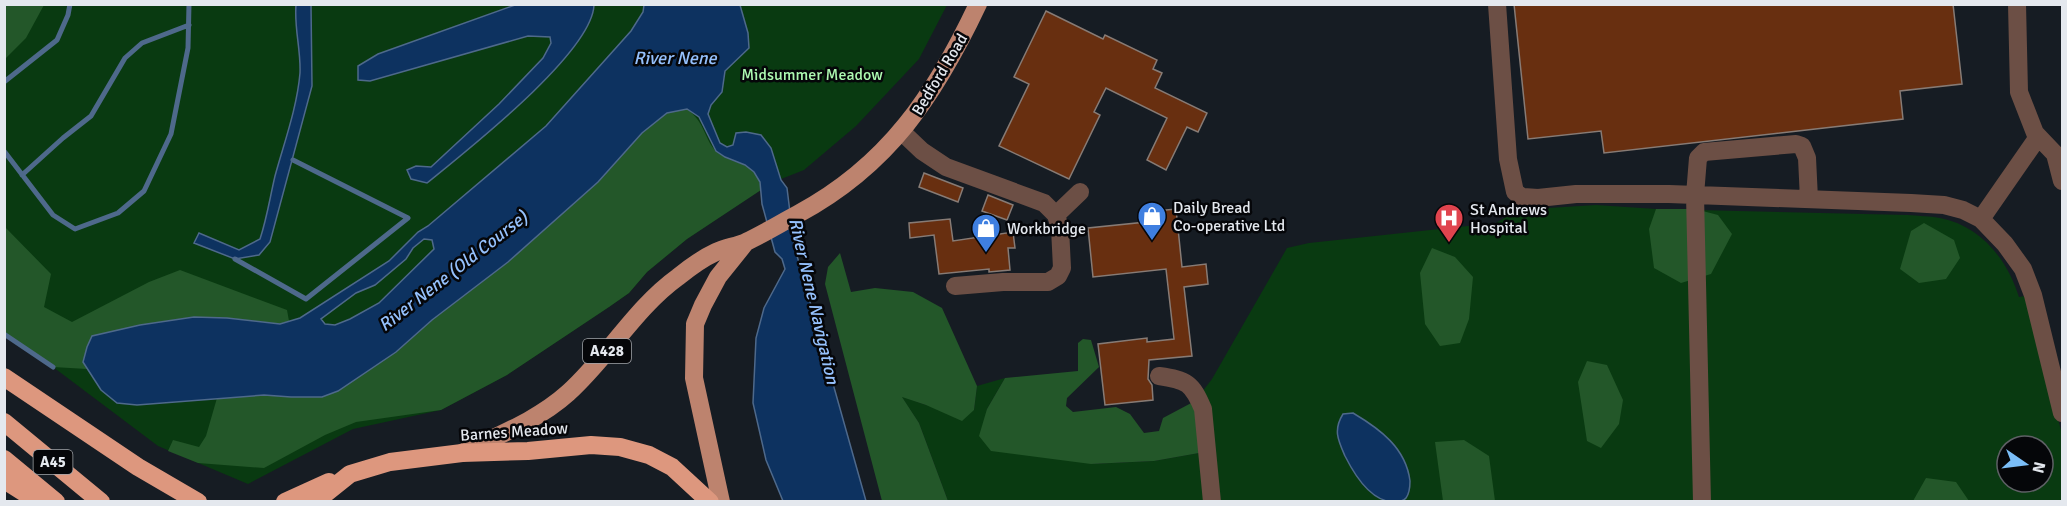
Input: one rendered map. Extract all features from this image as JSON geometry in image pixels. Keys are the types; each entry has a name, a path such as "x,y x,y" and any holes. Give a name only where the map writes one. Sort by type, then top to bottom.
{"highway":[{"path":"4,376 138,466 198,501"},
{"name":"A45","path":"4,422 101,501"},
{"name":"Barnes Meadow","path":"315,501 350,474 390,462 462,453 528,451 591,445 620,447 649,455 672,468 710,501"},
{"name":"A45","path":"4,459 56,501"},
{"path":"285,501 350,474"},
{"path":"4,480 39,501"}],"main road":[{"name":"Bedford Road","path":"462,453 533,419 568,393 636,316 676,278 714,253 753,237 801,212 859,173 902,132 934,89 978,4"},
{"name":"Bedford Road","path":"721,501 694,378 696,324 718,277 753,237"}],"lane":[{"path":"1497,4 1508,159 1515,192 1522,197 1538,198 1576,194 1695,195 1944,206 1963,210 1981,219 2005,244 2023,269 2033,295 2062,413"},
{"path":"2018,4 2019,92 2035,133 2055,154 2062,181"},
{"path":"902,132 922,151 946,166 1044,203 1056,215 1060,228 1062,268 1058,276 1048,282 955,286"},
{"path":"1981,219 2038,137"},
{"path":"1702,501 1695,195 1698,158 1704,152 1796,144 1802,146 1807,158 1809,199"},
{"path":"1056,215 1080,192"},
{"path":"1159,376 1186,382 1194,388 1203,409 1212,501"}],"green space":[{"path":"5,4 44,5 26,38 5,59"},
{"name":"Midsummer Meadow","path":"4,5 644,5 643,12 706,121 711,105 722,92 725,71 734,62 748,33 740,5 947,5 919,59 856,126 804,170 771,183 687,239 647,272 629,293 609,307 507,375 441,410 353,429 248,484 158,446 53,367 5,335"},
{"path":"687,109 698,120 717,152 745,165 756,174 761,190 687,239 647,272 629,293 507,375 441,410 356,422 325,435 264,468 198,463 168,451 173,440 199,447 206,436 217,398 264,395 291,397 396,352 432,320 508,262 598,182 642,133 667,113"},
{"path":"1596,205 1656,209 1928,216 1955,222 1968,228 1980,236 2000,257 2019,297 2025,296 2062,434 2062,501 948,501 919,423 901,396 926,405 974,410 977,386 1005,378 987,409 1091,464 1154,461 1199,453 1195,401 1212,379 1287,248 1309,243 1496,223 1518,210"},
{"path":"1656,209 1695,209 1718,215 1732,234 1711,274 1681,283 1654,268 1649,229"},
{"path":"1924,223 1954,240 1960,258 1946,279 1919,283 1900,269 1911,231"},
{"path":"4,226 51,274 44,307 72,322 149,282 180,270 287,310 289,321 280,324 194,317 83,362 87,369 53,367 5,335"},
{"path":"1432,248 1455,257 1473,277 1469,319 1460,343 1440,346 1425,324 1420,273"},
{"path":"840,253 851,292 875,288 913,292 942,308 977,386 974,410 962,421 902,397 919,423 948,501 882,501 825,284 828,267"},
{"path":"1083,339 1091,340 1099,367 1067,398 1066,406 1073,412 1116,407 1130,414 1144,433 1159,431 1163,418 1195,401 1199,453 1154,461 1091,464 991,451 979,436 987,409 1005,378 1078,371 1078,343"},
{"path":"1587,361 1607,365 1623,400 1619,424 1601,448 1587,441 1578,382"},
{"path":"1464,440 1489,456 1495,501 1443,501 1435,442"},
{"path":"1926,478 1956,482 1969,501 1913,501"}],"water":[{"path":"296,5 311,5 312,86 270,242 259,255 235,259 194,243 199,233 239,250 260,239 293,112 300,73"},
{"path":"515,5 594,5 588,25 573,49 524,100 427,183 411,179 407,170 416,166 431,167 499,104 543,58 551,43 550,37 528,36 370,81 358,80 358,66 378,54"},
{"name":"River Nene","path":"644,5 740,5 748,33 749,48 725,71 722,92 711,105 708,114 720,143 727,147 733,145 736,133 746,132 761,135 771,148 781,180 787,188 794,245 866,501 783,501 766,460 753,403 756,338 764,308 785,269 782,259 775,252 762,204 760,182 754,172 716,151 699,117 687,109 667,113 642,133 598,182 508,262 432,320 396,352 338,391 322,397 264,395 137,405 117,403 101,390 83,362 92,336 140,325 194,317 280,324 300,318 389,261 418,232 546,126 631,31 643,12","holes":["424,239 432,240 434,249 379,303 335,325 325,324 321,319 356,293 375,285 406,259 413,248"]},
{"path":"1353,413 1382,433 1403,459 1408,469 1410,488 1403,500 1393,502 1377,497 1358,478 1349,463 1340,445 1337,430 1343,414"}],"building":[{"path":"1514,4 1953,4 1962,84 1900,91 1903,119 1604,153 1601,131 1528,139"},
{"path":"1046,11 1103,39 1105,35 1157,60 1153,69 1162,73 1155,88 1207,113 1198,132 1187,127 1166,170 1147,160 1167,118 1106,88 1094,112 1100,115 1069,179 999,146 1029,84 1014,77"},
{"path":"924,173 963,188 958,202 919,187"},
{"path":"988,195 1013,205 1007,220 982,211"},
{"path":"1176,209 1182,267 1206,264 1208,284 1184,287 1192,356 1149,360 1148,379 1152,385 1153,400 1105,405 1098,344 1147,338 1147,342 1174,339 1166,269 1093,277 1088,228 1146,222 1145,212"},
{"name":"Workbridge","path":"950,219 953,241 1013,232 1015,248 1008,248 1010,270 989,272 989,269 939,274 934,235 910,238 909,223"}],"waterway":[{"path":"4,82 57,40 68,15 70,4"},
{"path":"4,151 53,215 75,229 118,213 144,191 171,134 188,48 189,4"},
{"path":"22,175 91,116 125,58 142,43 189,25"},
{"path":"235,259 306,299 408,218 293,160"},
{"path":"4,334 53,367"}],"place":[{"name":"Daily Bread Co-operative Ltd","path":"1152,242"},
{"name":"St Andrews Hospital","path":"1449,244"},
{"name":"Workbridge","path":"986,254"}],"water label":[{"name":"River Nene (Old Course)","path":"453,271"},
{"name":"River Nene Navigation","path":"814,301"}]}
